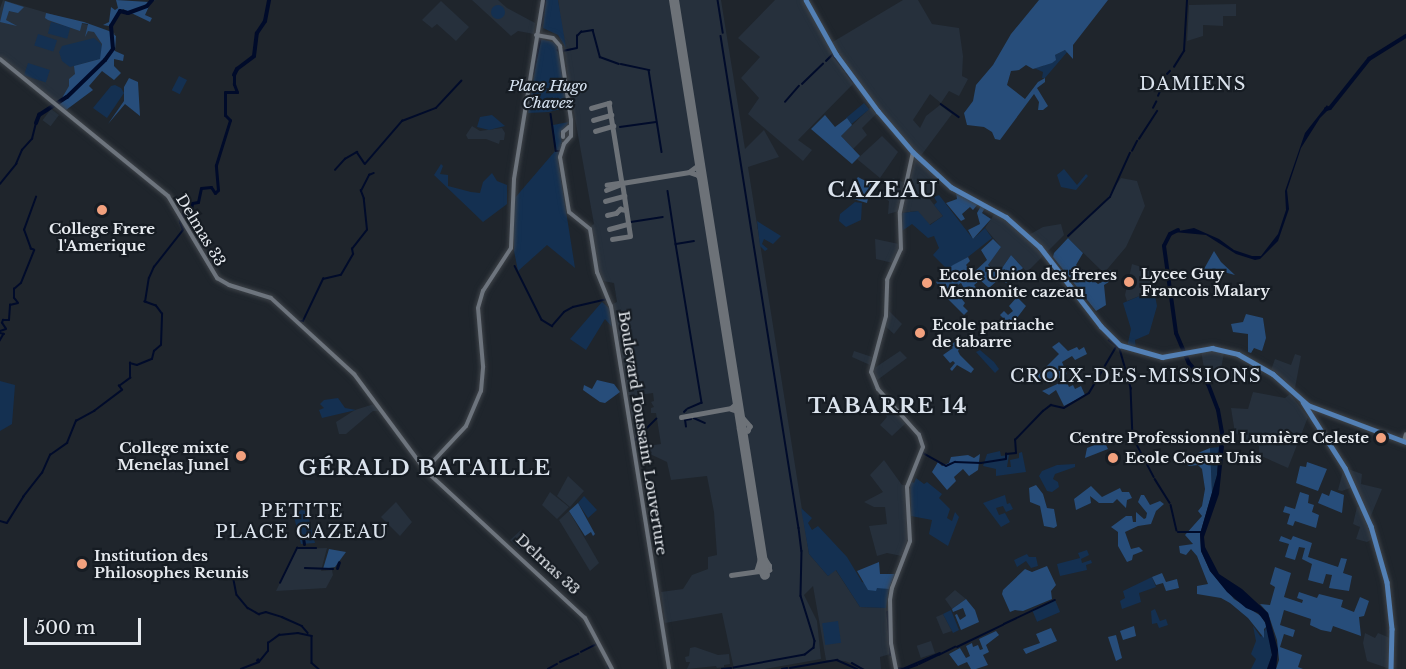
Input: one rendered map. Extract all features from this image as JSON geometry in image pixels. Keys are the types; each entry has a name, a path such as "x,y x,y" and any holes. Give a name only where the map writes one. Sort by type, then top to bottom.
{"main road":[{"path":"537,35 542,0"},
{"path":"425,468 466,426 481,392 483,366 478,308 483,291 511,248 514,178 542,0"},
{"path":"806,0 836,54 878,111 913,152 951,187 1006,217 1040,247 1120,345 1147,355 1176,357 1212,348 1238,354 1273,374 1303,402 1345,468 1371,526 1387,582 1392,629 1391,669"},
{"path":"540,24 542,31 556,40 560,46 570,124 565,138"},
{"path":"537,35 550,37"},
{"name":"Delmas 33","path":"0,59 165,193 217,279 271,298 354,375 425,468 586,617 613,669"},
{"path":"565,138 563,132 569,131"},
{"name":"Boulevard Toussaint Louverture","path":"565,138 561,163 569,212 590,229 597,272 611,306 669,669"},
{"path":"896,669 890,632 891,595 910,541 907,487 922,454 923,444 919,435 878,389 871,372 886,316 887,280 901,249 900,214 913,152"},
{"path":"1303,402 1405,441 1406,434"}],"shaded area":[{"path":"3,0 115,33 111,63 102,69 65,110 0,59 0,8"},
{"path":"116,0 149,2 156,0 151,2 145,15 152,18 150,22 123,9 109,26 103,25 109,22 111,7 115,10 118,8"},
{"path":"472,0 498,0 507,8 535,23 534,34 518,31 511,36"},
{"path":"558,0 721,0 745,149 764,130 779,157 748,167 809,554 828,576 835,569 860,607 886,608 890,654 880,657 881,669 865,669 845,661 826,660 813,586 804,595 817,621 821,659 765,669 734,669 722,613 665,623 661,592 683,589 692,575 708,569 708,557 717,555 714,512 707,476 671,480 667,462 650,454 639,456 640,447 661,444 656,413 651,413 651,408 654,407 651,402 654,401 653,393 631,396 638,436 635,438 613,304 617,302 614,283 603,281 598,269 591,226 594,224 569,85"},
{"path":"775,0 804,0 835,58 853,84 798,140 812,150 803,161 748,114 759,98 741,78 760,57 738,38"},
{"path":"903,0 918,0 932,24 959,28 963,56 962,76 968,79 959,96 949,91 941,103 930,94 913,120 920,128 926,116 940,105 952,114 920,157 887,120 831,43"},
{"path":"1039,0 1108,0 1073,45 1073,59 1065,50 1055,55 1056,60 1052,63 1033,69 1026,65 1019,70 1011,71 1007,85 1025,99 1038,82 1045,78 1045,82 1037,88 1048,106 1043,110 1038,110 1039,102 1034,94 1000,140 995,139 992,132 984,127 967,125 964,113 973,101 976,85 993,65 1011,34"},
{"path":"5,1 24,7 18,13 9,11 6,20 17,26 0,22"},
{"path":"441,1 469,27 456,41 437,24 432,28 422,20"},
{"path":"1236,4 1236,16 1223,16 1223,26 1203,25 1203,36 1187,41 1189,5"},
{"path":"46,13 84,22 109,31 116,36 115,51 124,55 123,61 114,59 114,66 121,73 114,80 102,71 89,86 93,90 66,110 58,105 69,86 69,79 75,74 74,66 100,59 102,44 94,32 88,31 85,37 88,24 82,23 80,31 48,20 45,18"},
{"path":"129,78 138,82 140,116 125,104 108,124 124,101 124,87"},
{"path":"1327,105 1329,109 1320,118 1301,148 1287,190 1289,209 1278,241 1260,259 1255,260 1236,254 1206,235 1174,232 1194,228 1219,239 1234,250 1252,256 1261,256 1278,234 1286,210 1285,191 1305,133"},
{"path":"871,107 876,114 862,128 867,135 853,149 841,136"},
{"path":"51,109 59,115 51,126 43,120"},
{"path":"825,115 835,127 847,118 852,125 841,136 860,156 852,164 811,129"},
{"path":"472,126 480,131 502,128 505,133 504,140 500,140 499,144 486,139 468,139 466,135"},
{"path":"882,136 898,152 880,178 857,159"},
{"path":"916,156 939,180 928,197 943,216 929,225 917,211 902,213"},
{"path":"858,177 871,184 867,203 850,198 852,185"},
{"path":"893,178 906,183 899,211 888,214 889,201 880,196"},
{"path":"1121,178 1137,181 1145,206 1126,247 1104,273 1068,238 1106,200"},
{"path":"956,192 978,204 973,210 970,207 962,214 965,219 961,221 946,203 957,199"},
{"path":"981,206 985,208 982,213 991,219 973,239 968,230 980,224 977,213"},
{"path":"995,213 1027,236 1043,227 1061,224 1064,235 1027,272 1011,255 998,274 988,264 1001,247 985,228"},
{"path":"1068,238 1083,253 1076,265 1098,284 1104,281 1110,270 1116,275 1104,285 1106,305 1096,311 1053,257"},
{"path":"875,239 899,244 900,249 893,263 876,259"},
{"path":"993,239 1001,247 988,265 998,274 1011,255 1023,268 1006,283 1000,278 989,288 980,280 974,285 978,290 969,297 961,283 951,289 953,294 956,292 965,303 963,306 968,311 964,315 944,295 936,282 945,277 949,272 947,269 968,257 970,261 966,265 973,273 987,260 981,250"},
{"path":"1214,251 1221,262 1235,275 1220,271 1216,278 1204,269"},
{"path":"1132,264 1154,271 1155,290 1127,301 1125,295"},
{"path":"1017,297 1026,306 1011,326 1000,315 1004,311 1008,315 1013,311 1009,306"},
{"path":"889,311 902,324 894,334 885,326"},
{"path":"1246,314 1263,318 1266,338 1262,351 1254,348 1251,353 1248,352 1248,334 1233,332 1231,324 1243,322"},
{"path":"955,341 961,346 958,351 960,355 974,369 971,373 957,365 952,371 950,369 955,363 953,361 950,363 943,355 953,348 951,346"},
{"path":"1059,342 1068,351 1084,347 1087,354 1075,360 1072,356 1062,362 1067,374 1047,384 1043,378 1035,384 1032,381 1059,354 1052,347"},
{"path":"1210,349 1224,353 1221,369 1204,368 1201,351"},
{"path":"854,351 872,357 870,365 852,357"},
{"path":"900,351 907,358 876,381 873,369"},
{"path":"1295,354 1301,356 1295,388 1291,391 1282,377 1271,370 1275,359 1291,365"},
{"path":"597,380 614,384 620,392 605,403 600,402 583,390 584,385 592,389"},
{"path":"1066,380 1069,387 1073,385 1075,389 1081,386 1085,395 1064,406 1056,390 1049,395 1042,391"},
{"path":"1253,392 1285,398 1290,394 1308,417 1288,468 1259,455 1259,446 1235,433 1231,408 1248,409"},
{"path":"374,404 380,411 373,411 346,434 339,434 336,422 355,410"},
{"path":"890,406 906,423 892,436 880,425 887,417 884,411"},
{"path":"1104,441 1108,449 1085,458 1087,448"},
{"path":"1224,446 1219,494 1204,537 1205,547 1219,574 1242,589 1268,613 1278,650 1276,669 1267,669 1272,655 1265,622 1258,613 1246,608 1227,592 1210,571 1201,551 1200,534 1217,475 1219,447"},
{"path":"1210,448 1212,493 1200,534 1201,551 1210,571 1234,599 1261,616 1267,626 1264,629 1264,638 1248,618 1230,603 1221,598 1197,594 1197,586 1208,584 1197,556 1191,549 1186,555 1180,553 1179,546 1193,544 1185,535 1202,516 1198,511 1202,506 1205,489 1202,469 1198,465 1189,466 1182,459 1186,456 1194,459 1198,453"},
{"path":"980,454 978,470 969,476 963,469 954,477 956,481 947,490 932,472 938,462 942,466 949,463 951,457 968,455 974,458"},
{"path":"884,460 902,485 906,485 909,535 902,556 887,553 877,556 869,526 887,524 885,507 874,507 864,502 883,492 870,475"},
{"path":"1307,462 1327,469 1318,491 1296,483 1300,466 1306,467"},
{"path":"1348,469 1362,474 1361,484 1382,489 1370,518 1355,486 1342,491 1338,490 1343,471"},
{"path":"568,476 584,491 570,507 557,496"},
{"path":"1036,485 1043,494 1047,508 1054,509 1057,526 1054,528 1044,526 1040,506 1030,502 1029,488"},
{"path":"1091,486 1102,497 1120,488 1122,492 1129,492 1132,498 1127,500 1126,508 1117,499 1113,503 1099,503 1090,496 1091,503 1076,510 1074,499"},
{"path":"1331,490 1344,495 1342,513 1318,503 1322,493 1329,496"},
{"path":"550,492 569,507 557,519 542,505"},
{"path":"1300,492 1309,495 1308,503 1314,505 1312,512 1319,515 1316,528 1295,521 1293,526 1287,524 1290,514 1283,512 1285,506 1295,509"},
{"path":"1141,495 1144,495 1150,505 1160,501 1164,504 1156,511 1151,524 1138,526 1125,532 1131,549 1139,547 1143,551 1133,555 1132,560 1127,562 1118,546 1118,532 1111,527 1126,516 1132,516 1133,522 1136,522 1136,512 1144,519 1146,518 1147,513 1138,502"},
{"path":"396,502 412,522 400,536 381,517"},
{"path":"578,503 595,534 593,536 591,532 585,536 569,511"},
{"path":"1357,507 1362,507 1374,538 1367,542 1356,539 1360,527 1353,524"},
{"path":"569,511 599,563 590,571 559,520"},
{"path":"521,530 532,543 519,549 510,540"},
{"path":"1281,536 1291,540 1293,536 1312,543 1308,557 1338,567 1341,558 1347,559 1343,573 1352,576 1349,591 1329,588 1332,575 1326,574 1323,584 1308,580 1312,564 1302,559 1305,548 1299,547 1295,560 1285,557 1289,544 1279,541"},
{"path":"327,548 321,571 332,570 333,575 326,588 276,591 297,549"},
{"path":"329,549 346,552 335,567 323,569"},
{"path":"879,562 880,574 895,574 889,589 868,590 857,571"},
{"path":"1047,566 1056,585 1051,591 1052,599 1023,611 1010,612 1002,594 1003,590 1025,569 1032,572"},
{"path":"1275,567 1291,573 1284,597 1302,603 1303,600 1297,598 1299,592 1317,598 1319,594 1343,600 1341,607 1354,612 1360,597 1369,601 1364,616 1359,617 1361,636 1333,626 1331,632 1321,630 1310,625 1311,619 1284,610 1280,625 1295,630 1293,637 1284,634 1280,647 1302,655 1298,667 1303,669 1276,669 1279,660 1277,640 1268,613 1260,604 1270,605 1275,587 1270,584"},
{"path":"1162,573 1166,582 1177,579 1179,588 1166,591 1163,583 1156,585 1152,577"},
{"path":"955,590 966,599 952,609 945,599"},
{"path":"966,599 975,610 979,622 961,630 955,615 957,614 960,620 966,616 963,608 953,612 952,609"},
{"path":"943,614 952,631 943,634 936,617"},
{"path":"1134,626 1136,636 1123,640 1120,631"},
{"path":"1051,628 1057,641 1026,654 1023,649 1040,643 1036,634"},
{"path":"996,631 999,635 986,645 989,652 983,655 988,665 971,669 967,662 958,666 949,654 960,648 966,658 970,656 966,646 972,643 973,647 978,645 980,650 983,649 979,639"},
{"path":"1365,633 1375,638 1378,633 1390,638 1390,669 1367,661 1363,643"},
{"path":"1116,635 1122,658 1116,661 1108,637"},
{"path":"931,641 935,653 921,658 917,646"},
{"path":"695,647 718,655 729,654 730,664 717,668 716,666 687,669 690,662 686,662 685,657 689,656 690,648"}],"green space":[{"path":"546,0 558,0 566,48 558,35 543,28"},
{"path":"495,5 501,5 505,12 501,19 495,19 491,15 491,9"},
{"path":"51,22 70,27 67,39 48,34"},
{"path":"38,34 57,40 53,52 34,45"},
{"path":"94,38 101,44 103,52 100,59 70,67 62,61 59,52 62,46"},
{"name":"Place Hugo Chavez","path":"540,39 557,45 568,107 549,112 528,113"},
{"path":"1065,50 1068,51 1045,78 1042,78 1043,72 1034,68 1043,66 1055,55"},
{"path":"28,63 50,70 46,82 24,75"},
{"path":"179,76 187,80 180,94 172,90"},
{"path":"115,85 124,93 107,118 93,108 111,86"},
{"path":"864,103 869,109 852,124 846,118"},
{"path":"492,115 505,126 489,130 477,127 480,117"},
{"path":"569,122 560,133 562,142 558,160 575,268 547,245 518,271 514,251 514,199 556,150 553,125"},
{"path":"441,164 443,166 440,174 448,175 448,186 471,192 480,193 483,182 492,173 497,181 507,185 507,204 483,222 434,175"},
{"path":"1064,169 1077,185 1086,174 1088,176 1076,190 1061,187 1057,175"},
{"path":"939,195 973,239 985,228 992,238 968,257 947,269 933,255 939,248 934,236 928,238 912,224 902,231 902,213 918,211 930,225 943,216 934,205 937,202 934,197"},
{"path":"855,202 862,203 861,220 846,227 839,221 840,214"},
{"path":"757,221 781,236 773,244 764,239 762,244 768,249 765,251 760,246"},
{"path":"1154,290 1157,306 1149,334 1135,340 1136,350 1127,347 1131,329 1123,303"},
{"path":"602,302 609,308 612,327 605,319 586,350 570,339"},
{"path":"980,350 999,369 995,373 976,352"},
{"path":"0,381 15,385 12,424 0,431"},
{"path":"338,398 345,408 356,410 322,418 319,410 324,408 320,404 324,400"},
{"path":"1219,447 1217,475 1212,493 1210,448"},
{"path":"1000,451 1001,456 1009,455 1007,467 1011,467 1010,460 1019,458 1019,453 1022,452 1026,472 996,476 996,469 983,466 987,454"},
{"path":"1075,464 1075,467 1055,474 1053,479 1058,482 1059,487 1052,492 1047,491 1039,476 1042,471 1057,465"},
{"path":"916,478 924,484 927,482 942,494 939,498 950,509 947,518 952,521 955,512 959,517 948,546 929,534 932,520 911,516 910,481 914,483"},
{"path":"1005,495 1007,504 1010,503 1013,509 1006,512 1003,506 996,508 999,515 1005,513 1010,522 1001,527 983,503"},
{"path":"584,496 597,510 588,518 578,503"},
{"path":"801,508 812,518 808,523 812,530 818,526 847,557 862,582 889,589 886,608 860,607 836,570 828,576 809,554"},
{"path":"301,510 307,511 315,543 301,544 294,517"},
{"path":"1087,550 1089,555 1081,559 1082,563 1091,560 1092,563 1086,565 1087,570 1060,576 1057,564 1080,558 1078,553"},
{"path":"1027,554 1029,557 1036,557 1038,566 1031,568 1026,561 1017,567 1014,560"},
{"path":"1152,577 1156,587 1139,593 1141,602 1122,609 1120,601 1125,598 1123,591"},
{"path":"1055,600 1060,612 1037,622 1032,610"},
{"path":"1155,609 1160,621 1166,619 1168,625 1159,628 1157,623 1152,624 1151,611"},
{"path":"951,610 959,630 953,633 943,614"},
{"path":"838,621 841,643 825,645 822,623"},
{"path":"1253,626 1261,637 1267,626 1272,655 1267,669 1251,669 1256,659 1251,654 1256,641"}],"waterway":[{"path":"36,123 39,115 67,97 105,60 113,49 111,26 120,11 128,13 147,6 152,0"},
{"path":"234,75 237,69 254,56 257,33 265,21 269,0"},
{"path":"541,26 545,0"},
{"path":"718,0 723,33"},
{"path":"1174,67 1184,51 1187,0"},
{"path":"563,51 577,48 577,36 581,32 593,30 600,57 619,64"},
{"path":"721,36 799,528 802,551 801,596 815,641 814,648 805,655 734,668"},
{"path":"1326,109 1330,108 1369,59 1406,36"},
{"path":"533,74 540,40"},
{"path":"826,61 833,54"},
{"path":"834,56 845,70"},
{"path":"621,64 649,70 662,152"},
{"path":"802,84 823,64"},
{"path":"1167,74 1170,71"},
{"path":"847,73 853,81"},
{"path":"180,222 183,212 191,210 192,203 198,202 201,188 211,187 215,193 218,190 216,165 230,120 225,115 225,92 237,92 234,75"},
{"path":"335,170 345,159 357,152 365,164 402,121 436,108 461,81"},
{"path":"1158,96 1164,82"},
{"path":"785,102 799,86"},
{"path":"1153,108 1156,102"},
{"path":"941,104 959,117"},
{"path":"1139,139 1157,111"},
{"path":"551,114 556,151 559,151"},
{"path":"620,127 656,122"},
{"path":"0,184 32,139 36,123"},
{"path":"1132,151 1137,141"},
{"path":"1068,236 1110,197 1130,153"},
{"path":"297,321 303,321 323,279 341,275 353,254 352,249 367,230 361,191 369,175 374,173"},
{"path":"668,191 676,244 694,241"},
{"path":"0,331 6,329 2,323 3,320 9,320 10,305 18,303 14,298 14,289 21,283 34,250 31,249 24,230 36,197"},
{"path":"631,222 663,217"},
{"path":"0,521 7,523 23,497 42,473 50,455 67,443 76,421 122,390 119,386 130,378 130,363 137,365 152,359 154,351 161,345 162,314 156,306 145,302 149,278 154,267 183,230 180,222"},
{"path":"1178,230 1170,234 1164,246 1176,333 1189,363 1208,384 1218,410 1222,432 1221,451"},
{"path":"676,244 702,403 688,409"},
{"path":"515,266 542,320 552,326 564,312 573,307 607,299"},
{"path":"0,333 4,334 0,341"},
{"path":"1109,340 1120,349 1131,388 1133,437 1154,477"},
{"path":"923,453 946,466 955,462 981,463 1006,459 1006,454 1016,453 1015,440 1043,411 1051,405 1064,408 1089,393 1116,347"},
{"path":"694,418 705,423"},
{"path":"635,440 656,419"},
{"path":"686,427 685,420 691,419"},
{"path":"1155,479 1170,503"},
{"path":"1171,505 1177,530"},
{"path":"1178,532 1201,532"},
{"path":"304,544 303,538 311,537"},
{"path":"280,583 297,548 316,548"},
{"path":"337,568 339,562"},
{"path":"305,568 333,569"},
{"path":"233,575 237,595 248,608 259,614 266,612 282,617 302,626 308,633"},
{"path":"1004,624 1055,600"},
{"path":"888,612 891,655"},
{"path":"957,647 1003,625"},
{"path":"241,669 259,662 268,651 268,643 279,635 298,633 312,636 312,663 319,669"},
{"path":"581,652 597,644"},
{"path":"939,655 955,647"},
{"path":"898,668 903,669 940,653"},
{"path":"560,662 578,654"},
{"path":"919,664 938,655"},
{"path":"790,668 837,660 857,669"},
{"path":"852,663 863,669"},
{"path":"548,669 557,664"},
{"path":"906,669 917,665"},
{"path":"722,669 731,668"},
{"path":"782,669 787,668"}],"taxiway":[{"path":"591,108 609,103 622,183 607,185"},
{"path":"593,120 611,115"},
{"path":"595,131 613,126"},
{"path":"689,172 697,166 699,157"},
{"path":"612,239 630,236 622,183 689,172 698,175 703,183"},
{"path":"606,190 619,185"},
{"path":"605,201 624,196"},
{"path":"607,215 616,213 620,209 626,210"},
{"path":"609,229 628,224"},
{"path":"681,417 731,408 738,402"},
{"path":"731,409 737,411 750,426 748,431 739,429 741,420"},
{"path":"762,554 757,570 763,573 769,570 769,566 762,555"},
{"path":"731,575 759,571"}],"runway":[{"path":"674,0 765,575"}],"place":[{"name":"College Frere l'Amerique","path":"102,210"},
{"name":"Lycee Guy Francois Malary","path":"1129,282"},
{"name":"Ecole Union des freres Mennonite cazeau","path":"927,283"},
{"name":"Ecole patriache de tabarre","path":"920,333"},
{"name":"Centre Professionnel Lumière Celeste","path":"1381,438"},
{"name":"College mixte Menelas Junel","path":"241,456"},
{"name":"Ecole Coeur Unis","path":"1113,458"},
{"name":"Institution des Philosophes Reunis","path":"82,564"}],"district":[{"name":"DAMIENS","path":"1193,84"},
{"name":"CAZEAU","path":"883,190"},
{"name":"CROIX-DES-MISSIONS","path":"1136,376"},
{"name":"TABARRE 14","path":"888,406"},
{"name":"GÉRALD BATAILLE","path":"425,468"},
{"name":"PETITE PLACE CAZEAU","path":"302,522"}]}
